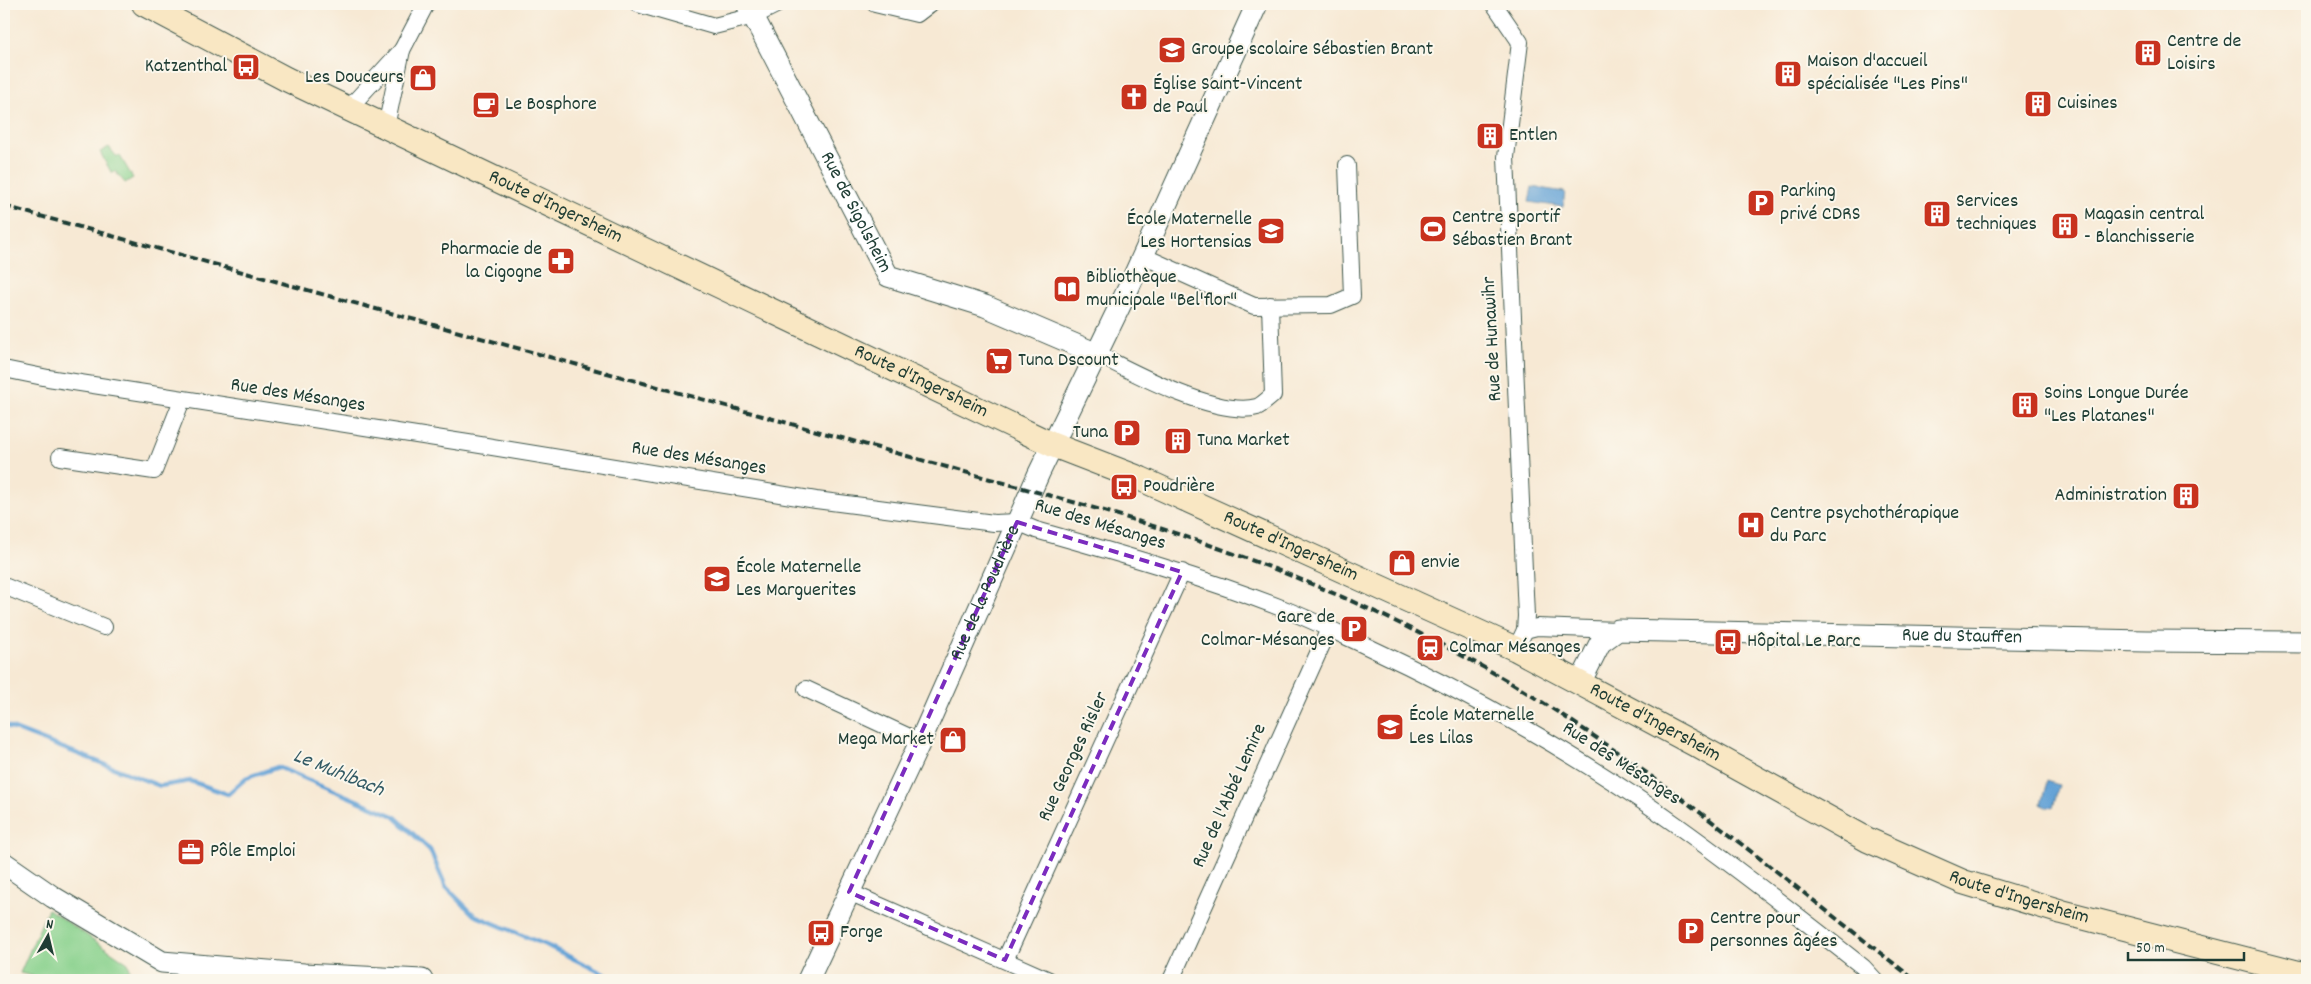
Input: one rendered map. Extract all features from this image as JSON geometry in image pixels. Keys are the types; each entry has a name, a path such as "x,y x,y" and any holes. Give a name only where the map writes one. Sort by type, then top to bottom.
{"main road":[{"name":"Route d'Ingersheim","path":"144,4 286,79 1053,445 1141,479 1521,640 1580,683 1868,840 1963,882 2062,912 2307,975"}],"street":[{"path":"348,109 402,50 426,4"},
{"path":"638,4 714,26 750,10 778,4"},
{"path":"875,4 917,14 930,4"},
{"name":"Rue de la Poudrière","path":"808,980 920,742 1017,522 1143,256 1257,4"},
{"name":"Rue de Hunawihr","path":"1494,4 1520,42 1506,156 1524,539 1521,640"},
{"name":"Rue de Sigolsheim","path":"750,10 888,276 986,306 1097,354"},
{"path":"386,127 402,50"},
{"path":"1143,256 1254,306 1331,305 1352,296 1347,165"},
{"path":"1097,354 1188,397 1227,408 1257,406 1273,395 1270,305"},
{"name":"Rue des Mésanges","path":"4,369 182,400 468,443 816,500 994,523 1017,522 1036,530 1182,572 1290,611 1480,703 1617,786 1680,828 1744,874 1863,967 1875,980"},
{"path":"60,457 154,471 182,400"},
{"name":"Rue Georges Risler","path":"1005,960 1182,572"},
{"path":"4,586 104,627"},
{"name":"Rue du Stauffen","path":"1521,640 1537,627 2146,641 2307,642"},
{"name":"Rue de l'Abbé Lemire","path":"1170,980 1329,629"},
{"path":"1580,683 1600,644 1618,630"},
{"path":"806,689 920,742"},
{"path":"4,863 53,897 162,962 204,980"},
{"path":"849,892 1049,980"},
{"path":"162,962 302,977 422,980"}],"highlighted area":[{"path":"1017,522 1182,572 1005,960 849,892"}],"green space":[{"path":"109,147 116,156 120,156 133,178 125,183 115,171 111,172 100,152"},
{"path":"48,909 128,963 130,969 126,980 49,980 20,973"}],"water":[{"path":"1532,187 1565,192 1563,207 1529,202"},
{"path":"2047,781 2059,785 2053,807 2047,808 2041,804"}],"waterway":[{"name":"Le Muhlbach","path":"4,725 160,786 190,781 228,794 246,778 278,767 394,816 430,850 446,887 474,915 548,946 616,980"}],"railway":[{"path":"4,206 1084,505 1200,542 1313,584 1423,635 1476,663 1579,726 1629,760 1725,832 1915,980"}],"place":[{"name":"Groupe scolaire Sébastien Brant","path":"1172,50"},
{"name":"Centre de Loisirs","path":"2148,53"},
{"name":"Katzenthal","path":"246,67"},
{"name":"Maison d'accueil spécialisée \"Les Pins\"","path":"1788,74"},
{"name":"Les Douceurs","path":"423,78"},
{"name":"Église Saint-Vincent de Paul","path":"1134,97"},
{"name":"Cuisines","path":"2038,104"},
{"name":"Le Bosphore","path":"486,105"},
{"name":"Entlen","path":"1490,136"},
{"name":"Parking privé CDRS","path":"1761,203"},
{"name":"Services techniques","path":"1937,214"},
{"name":"Magasin central - Blanchisserie","path":"2065,226"},
{"name":"Centre sportif Sébastien Brant","path":"1433,229"},
{"name":"École Maternelle Les Hortensias","path":"1271,231"},
{"name":"Pharmacie de la Cigogne","path":"561,261"},
{"name":"Bibliothèque municipale \"Bel'flor\"","path":"1067,289"},
{"name":"Tuna Dscount","path":"999,361"},
{"name":"Soins Longue Durée \"Les Platanes\"","path":"2025,405"},
{"name":"Tuna","path":"1127,433"},
{"name":"Tuna Market","path":"1178,441"},
{"name":"Poudrière","path":"1124,487"},
{"name":"Administration","path":"2186,496"},
{"name":"Centre psychothérapique du Parc","path":"1751,525"},
{"name":"envie","path":"1402,563"},
{"name":"École Maternelle Les Marguerites","path":"717,579"},
{"name":"Gare de Colmar-Mésanges","path":"1354,629"},
{"name":"Hôpital Le Parc","path":"1728,642"},
{"name":"Colmar Mésanges","path":"1430,648"},
{"name":"École Maternelle Les Lilas","path":"1390,727"},
{"name":"Mega Market","path":"953,740"},
{"name":"Pôle Emploi","path":"191,852"},
{"name":"Centre pour personnes âgées","path":"1691,931"},
{"name":"Forge","path":"821,933"}]}
